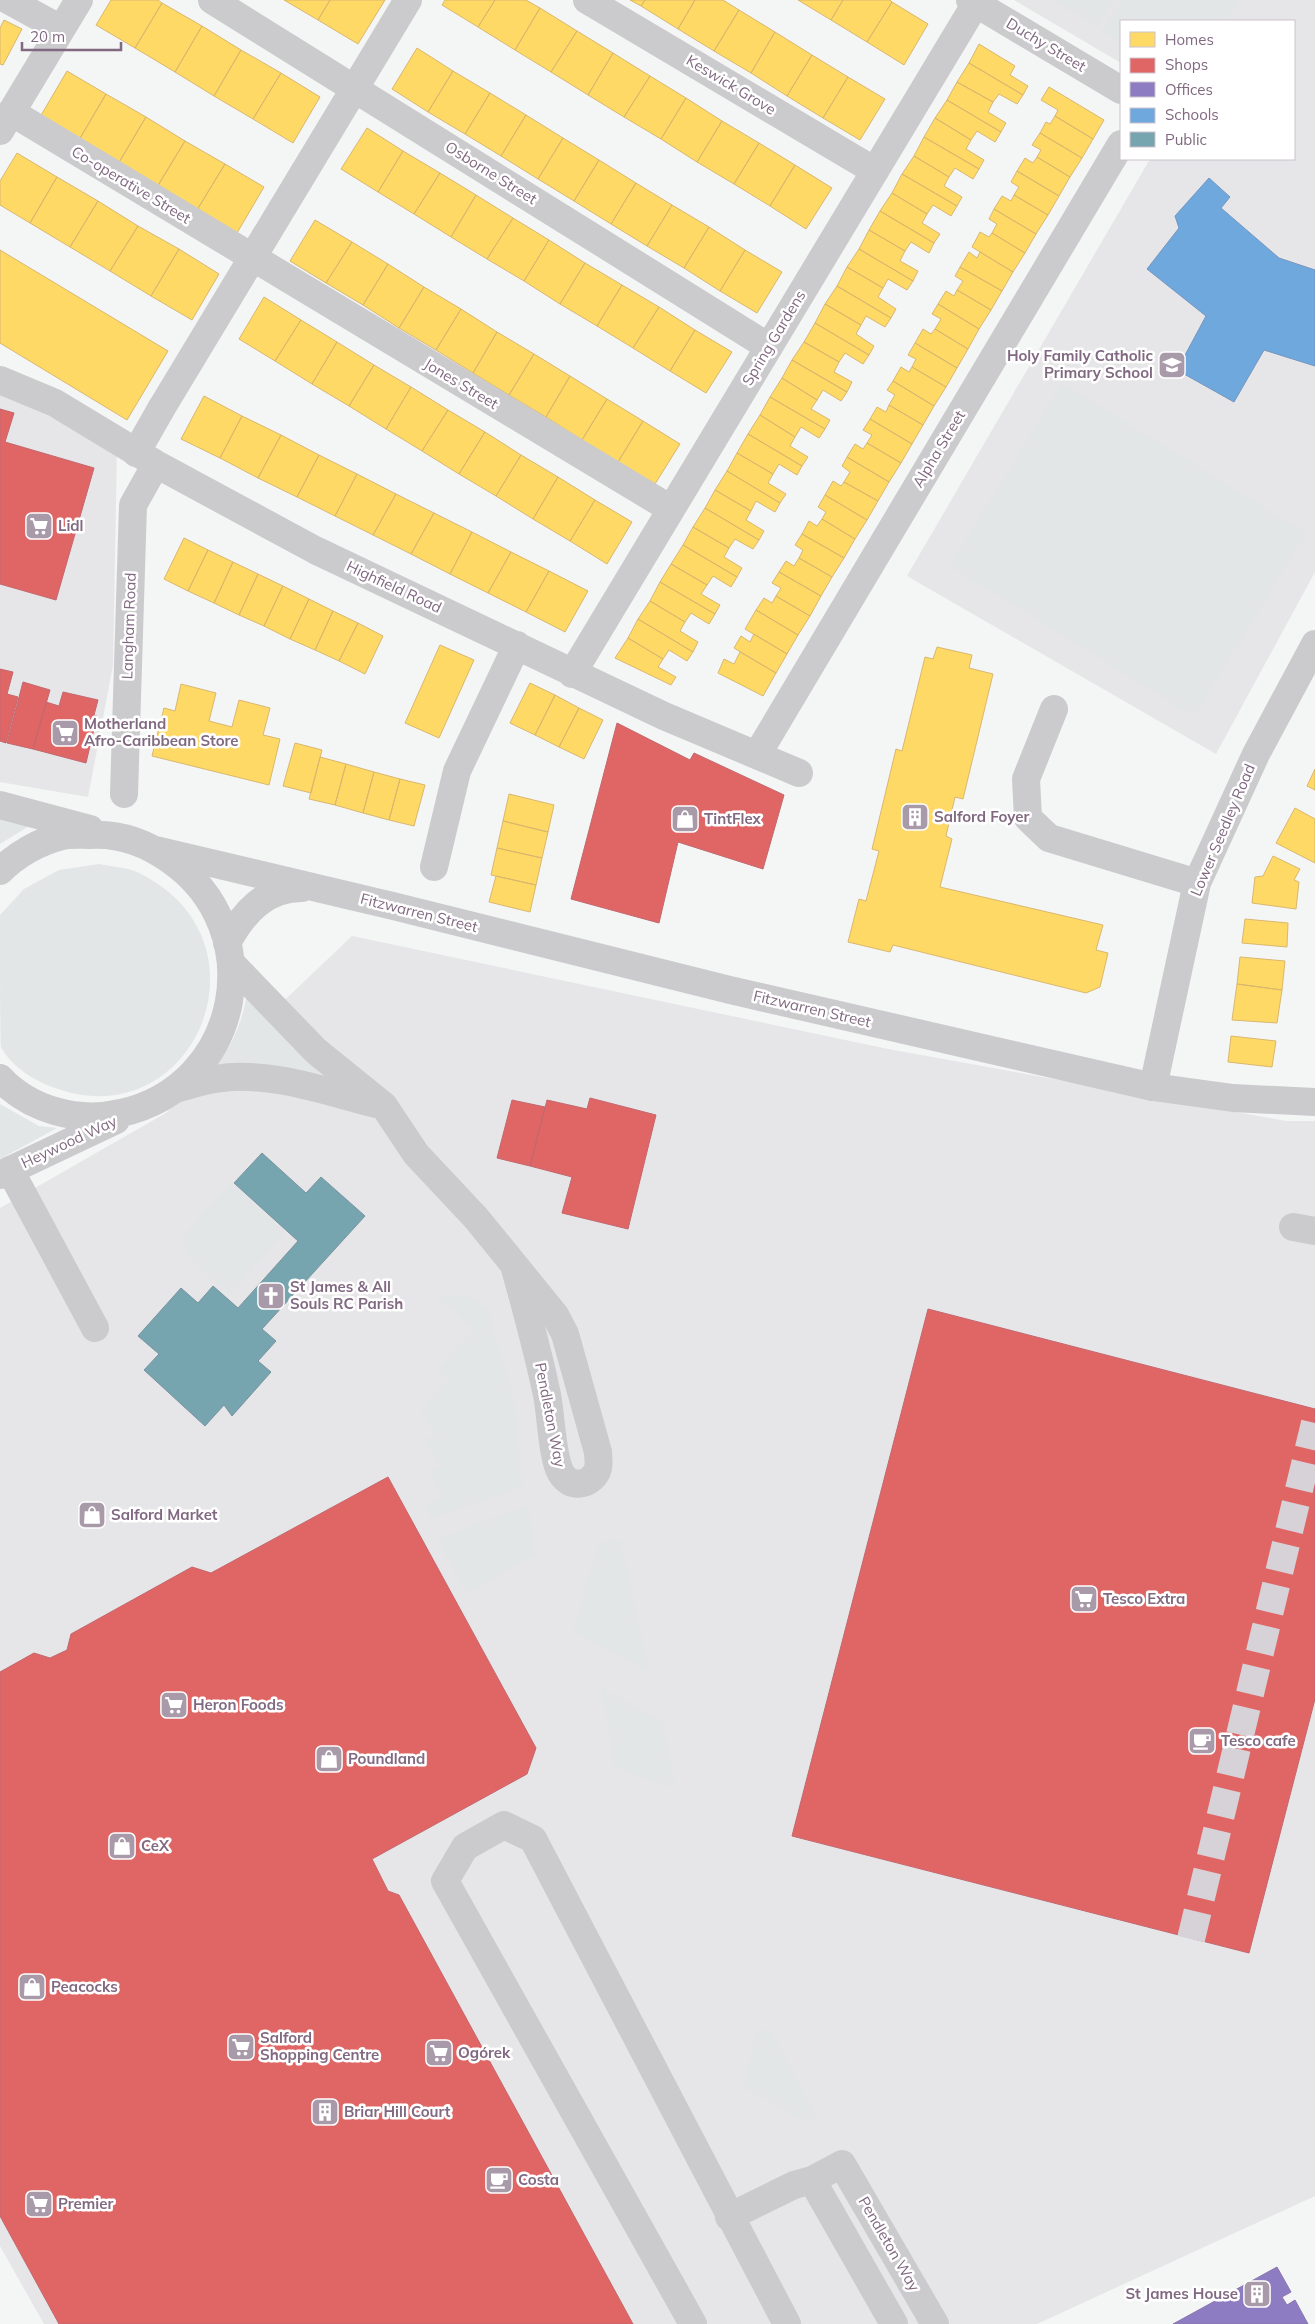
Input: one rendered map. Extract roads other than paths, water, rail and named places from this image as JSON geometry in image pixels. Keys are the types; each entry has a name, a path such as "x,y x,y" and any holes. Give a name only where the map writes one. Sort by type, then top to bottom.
{"street":[{"path":"8,0 61,29"},
{"path":"6,122 79,0"},
{"name":"Osborne Street","path":"212,0 769,347"},
{"name":"Langham Road","path":"124,794 133,505 161,409 408,0"},
{"name":"Keswick Grove","path":"587,0 875,171"},
{"name":"Spring Gardens","path":"572,674 875,171 973,2"},
{"name":"Duchy Street","path":"973,2 1120,89"},
{"name":"Co-operative Street","path":"6,122 251,258"},
{"name":"Alpha Street","path":"757,755 1120,146"},
{"name":"Jones Street","path":"251,258 671,509"},
{"name":"Highfield Road","path":"0,380 55,403 146,459 314,550 517,645 572,674 664,716 800,773"},
{"name":"Lower Seedley Road","path":"1153,1087 1197,883 1256,754 1315,644"},
{"path":"434,867 457,771 517,645"},
{"path":"1054,709 1026,779 1028,818 1049,838 1197,883"},
{"path":"0,805 123,837 156,850 186,871 208,895 220,920 229,953 228,1008 218,1038 204,1061 178,1088"},
{"path":"0,871 12,860 62,836 107,834"},
{"name":"Fitzwarren Street","path":"156,850 730,990 1153,1087 1233,1098 1315,1102"},
{"name":"Fitzwarren Street","path":"229,953 239,921 254,905 268,896 288,888 314,888"},
{"name":"Pendleton Way","path":"229,953 316,1051 384,1106 416,1154 476,1218 555,1315 565,1334 598,1452 598,1470 593,1478 582,1484 575,1484 564,1478 558,1466 548,1396 514,1265"},
{"path":"0,1078 8,1086 38,1106 68,1114 100,1118 138,1110 178,1088 216,1079 247,1078 290,1083 384,1106"},
{"name":"Heywood Way","path":"5,1172 138,1110"},
{"path":"5,1172 95,1328"},
{"path":"693,2324 445,1881 465,1847 504,1824 532,1839 729,2217 787,2324"},
{"name":"Pendleton Way","path":"812,2180 842,2164 935,2324"},
{"path":"729,2217 794,2185 812,2180 894,2324"}],"tunnel":[{"path":"1191,1939 1315,1423"}],"place":[{"name":"Holy Family Catholic Primary School","path":"1172,365"},
{"name":"Lidl","path":"39,526"},
{"name":"Motherland Afro-Caribbean Store","path":"65,733"},
{"name":"Salford Foyer","path":"915,817"},
{"name":"TintFlex","path":"685,819"},
{"name":"St James & All Souls RC Parish","path":"271,1296"},
{"name":"Salford Market","path":"92,1515"},
{"name":"Tesco Extra","path":"1084,1599"},
{"name":"Heron Foods","path":"174,1705"},
{"name":"Tesco cafe","path":"1202,1741"},
{"name":"Poundland","path":"329,1759"},
{"name":"CeX","path":"122,1846"},
{"name":"Peacocks","path":"32,1987"},
{"name":"Salford Shopping Centre","path":"241,2047"},
{"name":"Ogórek","path":"439,2053"},
{"name":"Briar Hill Court","path":"325,2112"},
{"name":"Costa","path":"499,2180"},
{"name":"Premier","path":"39,2204"},
{"name":"St James House","path":"1257,2294"}]}
